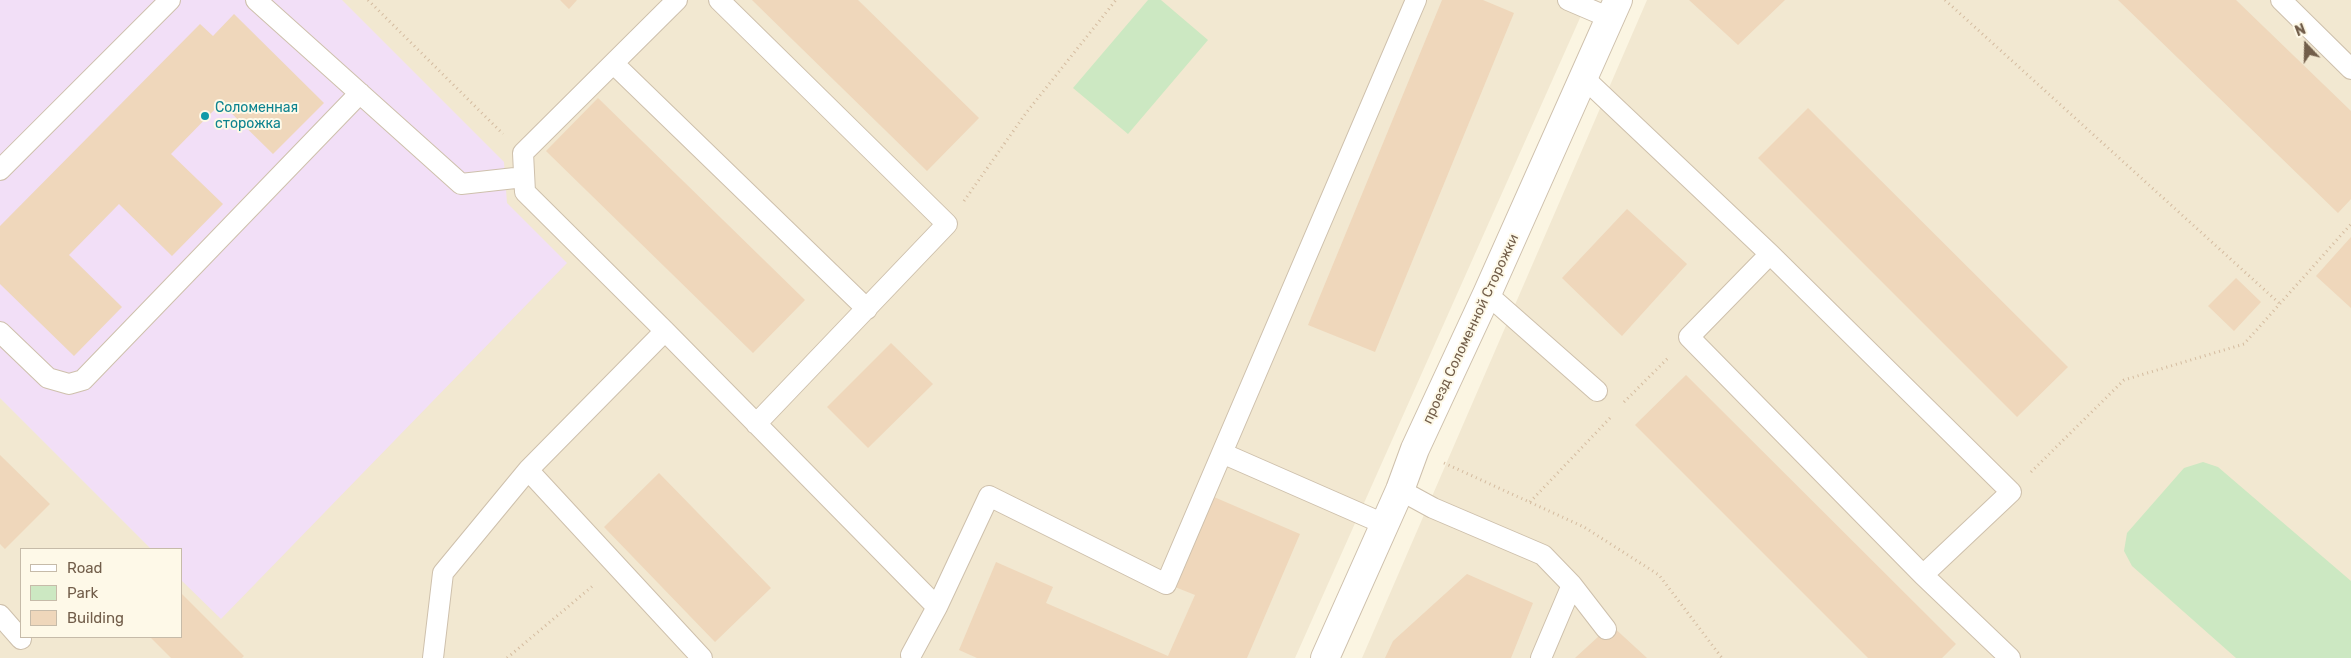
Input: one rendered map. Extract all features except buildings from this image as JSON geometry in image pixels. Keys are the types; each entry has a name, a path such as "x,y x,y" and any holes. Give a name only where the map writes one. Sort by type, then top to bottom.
{"street":[{"name":"проезд Соломенной Сторожки","path":"1325,658 1400,490 1415,449 1487,294 1614,9"}],"lane":[{"path":"0,170 170,0"},
{"path":"256,0 462,184 524,177"},
{"path":"677,0 523,154 524,192 665,331 936,607"},
{"path":"719,0 947,224 756,424"},
{"path":"913,657 989,496 1166,584 1416,0"},
{"path":"1568,0 1614,9"},
{"path":"2282,0 2351,69"},
{"path":"614,64 867,309"},
{"path":"1584,78 1770,254 2011,492 1923,576"},
{"path":"0,332 48,378 68,384 83,380 360,93"},
{"path":"1770,254 1689,337 1923,576 2010,658"},
{"path":"1487,294 1597,390"},
{"path":"433,658 443,573 528,470 665,331"},
{"path":"1222,453 1384,524"},
{"path":"528,470 702,658"},
{"path":"1400,490 1433,508 1543,555 1572,585 1606,629"},
{"path":"1541,658 1572,585"},
{"path":"0,616 20,638"}],"path":[{"path":"368,0 523,154"},
{"path":"947,224 1026,113 1116,0"},
{"path":"1945,0 2279,304"},
{"path":"2011,492 2124,380 2244,344 2351,224"},
{"path":"1415,449 1584,528 1659,575 1722,658"},
{"path":"507,658 617,566"}],"shaded area":[{"path":"0,0 1588,0 1295,658 0,658"},
{"path":"0,0 342,0 504,162 507,203 567,263 221,619 182,581 182,548 150,548 0,398"},
{"path":"1647,0 2351,0 2351,658 1362,658"}],"green space":[{"path":"1148,0 1161,0 1208,40 1128,134 1073,88"},
{"path":"2203,462 2218,467 2351,581 2351,658 2236,658 2132,566 2124,551 2127,533 2184,468"}],"place":[{"name":"Соломенная сторожка","path":"205,116"}]}
